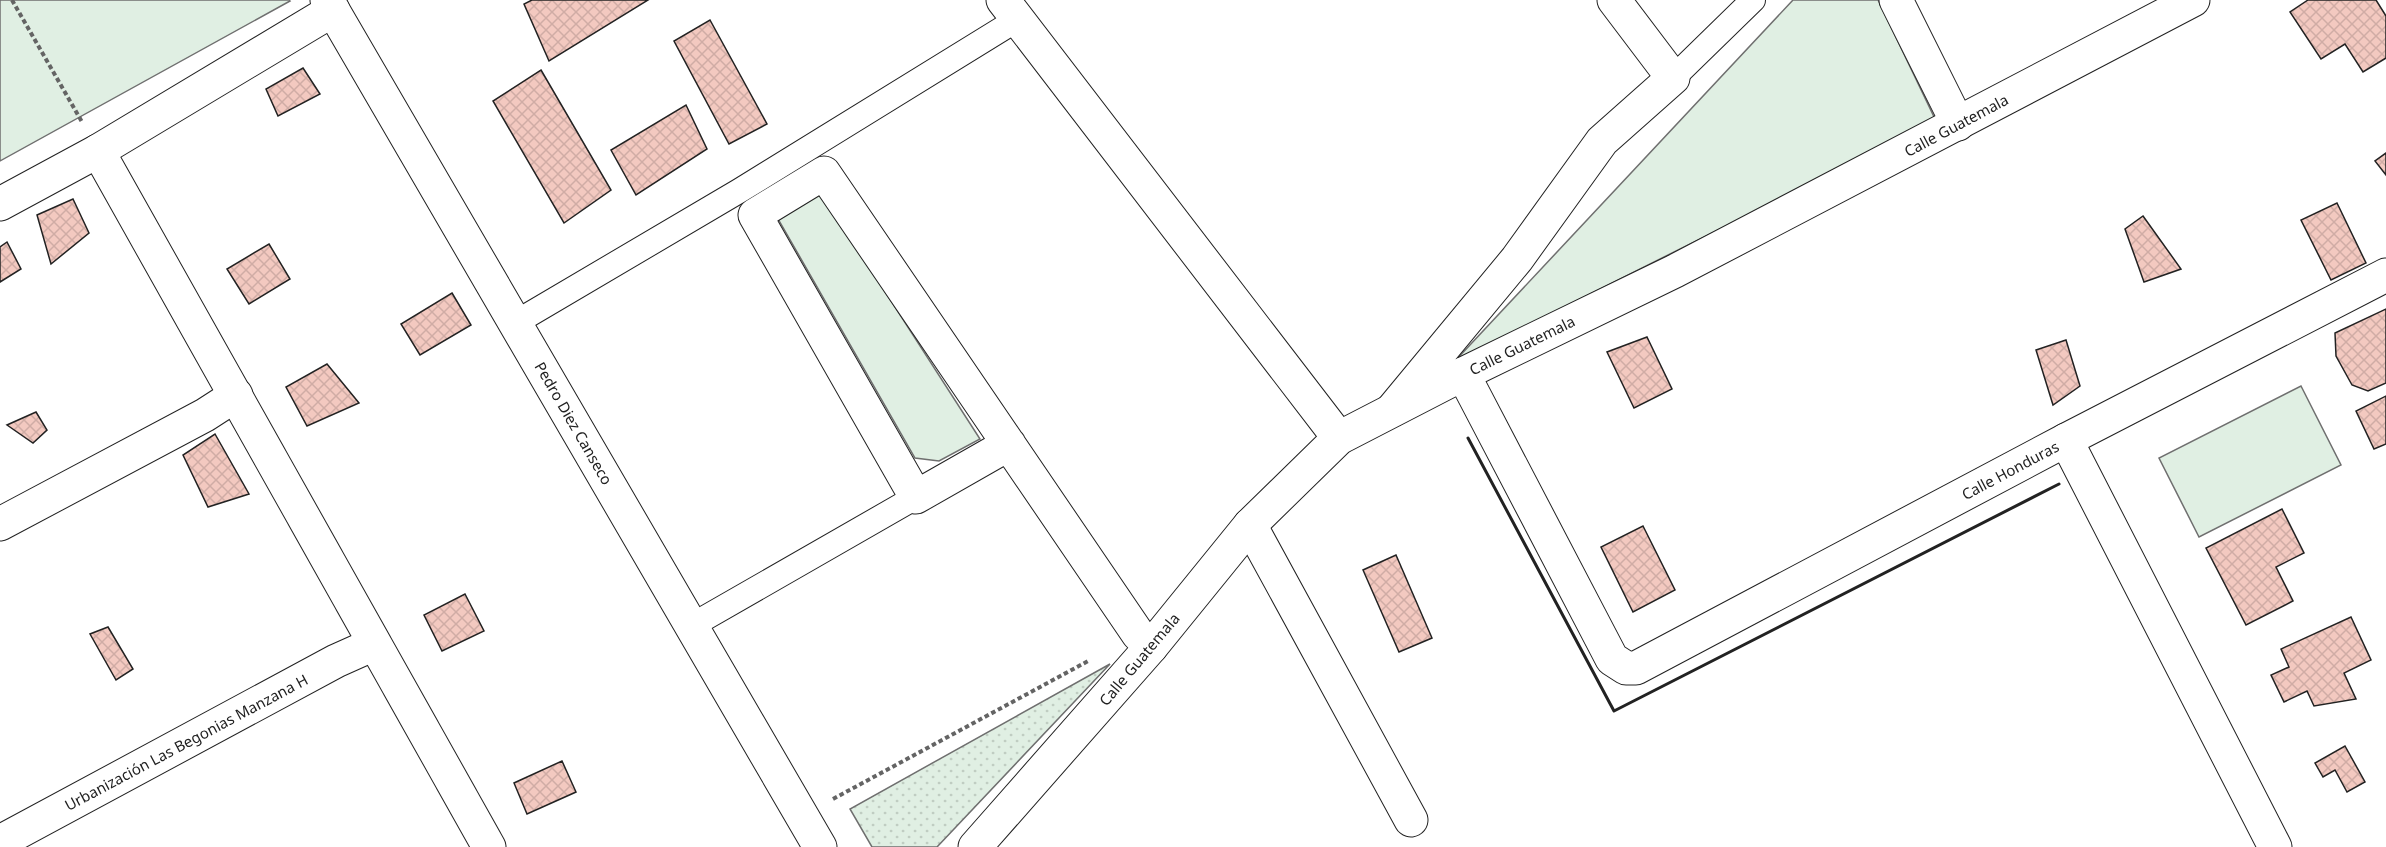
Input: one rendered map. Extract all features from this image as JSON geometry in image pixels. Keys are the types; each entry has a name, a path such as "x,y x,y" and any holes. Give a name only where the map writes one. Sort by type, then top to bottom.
{"street":[{"path":"1614,0 1673,78"},
{"path":"1392,410 1517,259 1602,141 1673,78 1753,0"},
{"path":"1896,0 1959,123"},
{"name":"Calle Guatemala","path":"975,847 1144,640 1250,525 1339,438 1463,374 1674,271 2193,0"},
{"path":"0,204 98,151 330,5"},
{"name":"Pedro Diez Canseco","path":"330,5 820,847"},
{"path":"515,323 739,191 1010,9 1339,438"},
{"path":"98,151 489,847"},
{"path":"916,497 755,215 824,173 1144,640"},
{"name":"Calle Honduras","path":"1463,374 1612,658 1626,668 1636,668 2066,440 2386,275"},
{"path":"0,524 205,415 236,395"},
{"path":"2066,440 2275,847"},
{"path":"691,626 1010,444"},
{"path":"1250,525 1411,820"},
{"name":"Urbanización Las Begonias Manzana H","path":"0,842 336,661 374,644"}],"path":[{"path":"12,0 98,151"},
{"path":"802,816 1144,640"}],"green space":[{"path":"0,0 289,0 290,1 0,161"},
{"path":"1793,0 1878,0 1936,121 1454,362"},
{"path":"819,189 980,439 939,461 915,458 777,217"},
{"path":"2301,386 2341,465 2199,537 2159,458"},
{"path":"1110,664 937,847 872,847 850,809"}],"building":[{"path":"532,0 648,0 549,61 524,4"},
{"path":"2308,0 2376,0 2386,16 2386,58 2363,72 2345,44 2321,59 2290,12"},
{"path":"710,20 767,124 729,144 674,41"},
{"path":"303,68 320,94 278,116 266,89"},
{"path":"541,70 611,190 564,223 493,101"},
{"path":"686,105 707,149 636,195 611,150"},
{"path":"2386,153 2386,175 2375,161"},
{"path":"73,199 89,233 51,264 37,215"},
{"path":"2337,203 2366,263 2331,280 2301,220"},
{"path":"2143,216 2181,269 2144,282 2125,229"},
{"path":"7,242 21,269 0,282 0,247"},
{"path":"269,244 290,279 249,304 227,269"},
{"path":"452,293 471,325 420,355 401,324"},
{"path":"2386,309 2386,383 2368,391 2352,385 2336,356 2335,333"},
{"path":"1647,337 1672,389 1634,408 1607,352"},
{"path":"2066,340 2080,386 2053,405 2036,350"},
{"path":"327,364 359,403 307,426 286,387"},
{"path":"2386,396 2386,444 2374,449 2356,411"},
{"path":"36,412 47,430 33,443 7,425"},
{"path":"215,434 249,494 208,507 183,455"},
{"path":"2282,509 2304,553 2276,567 2293,601 2246,625 2206,548"},
{"path":"1643,526 1675,590 1633,612 1601,547"},
{"path":"1396,555 1432,638 1399,652 1363,570"},
{"path":"465,594 484,631 442,651 424,615"},
{"path":"2351,617 2371,660 2344,673 2356,699 2314,706 2307,691 2284,702 2271,675 2289,667 2281,649"},
{"path":"108,627 133,669 116,680 90,634"},
{"path":"2345,746 2365,782 2347,792 2335,770 2323,777 2315,763"},
{"path":"562,761 576,792 527,814 514,783"}],"wall":[{"path":"1468,438 1614,711 2059,484"}]}
